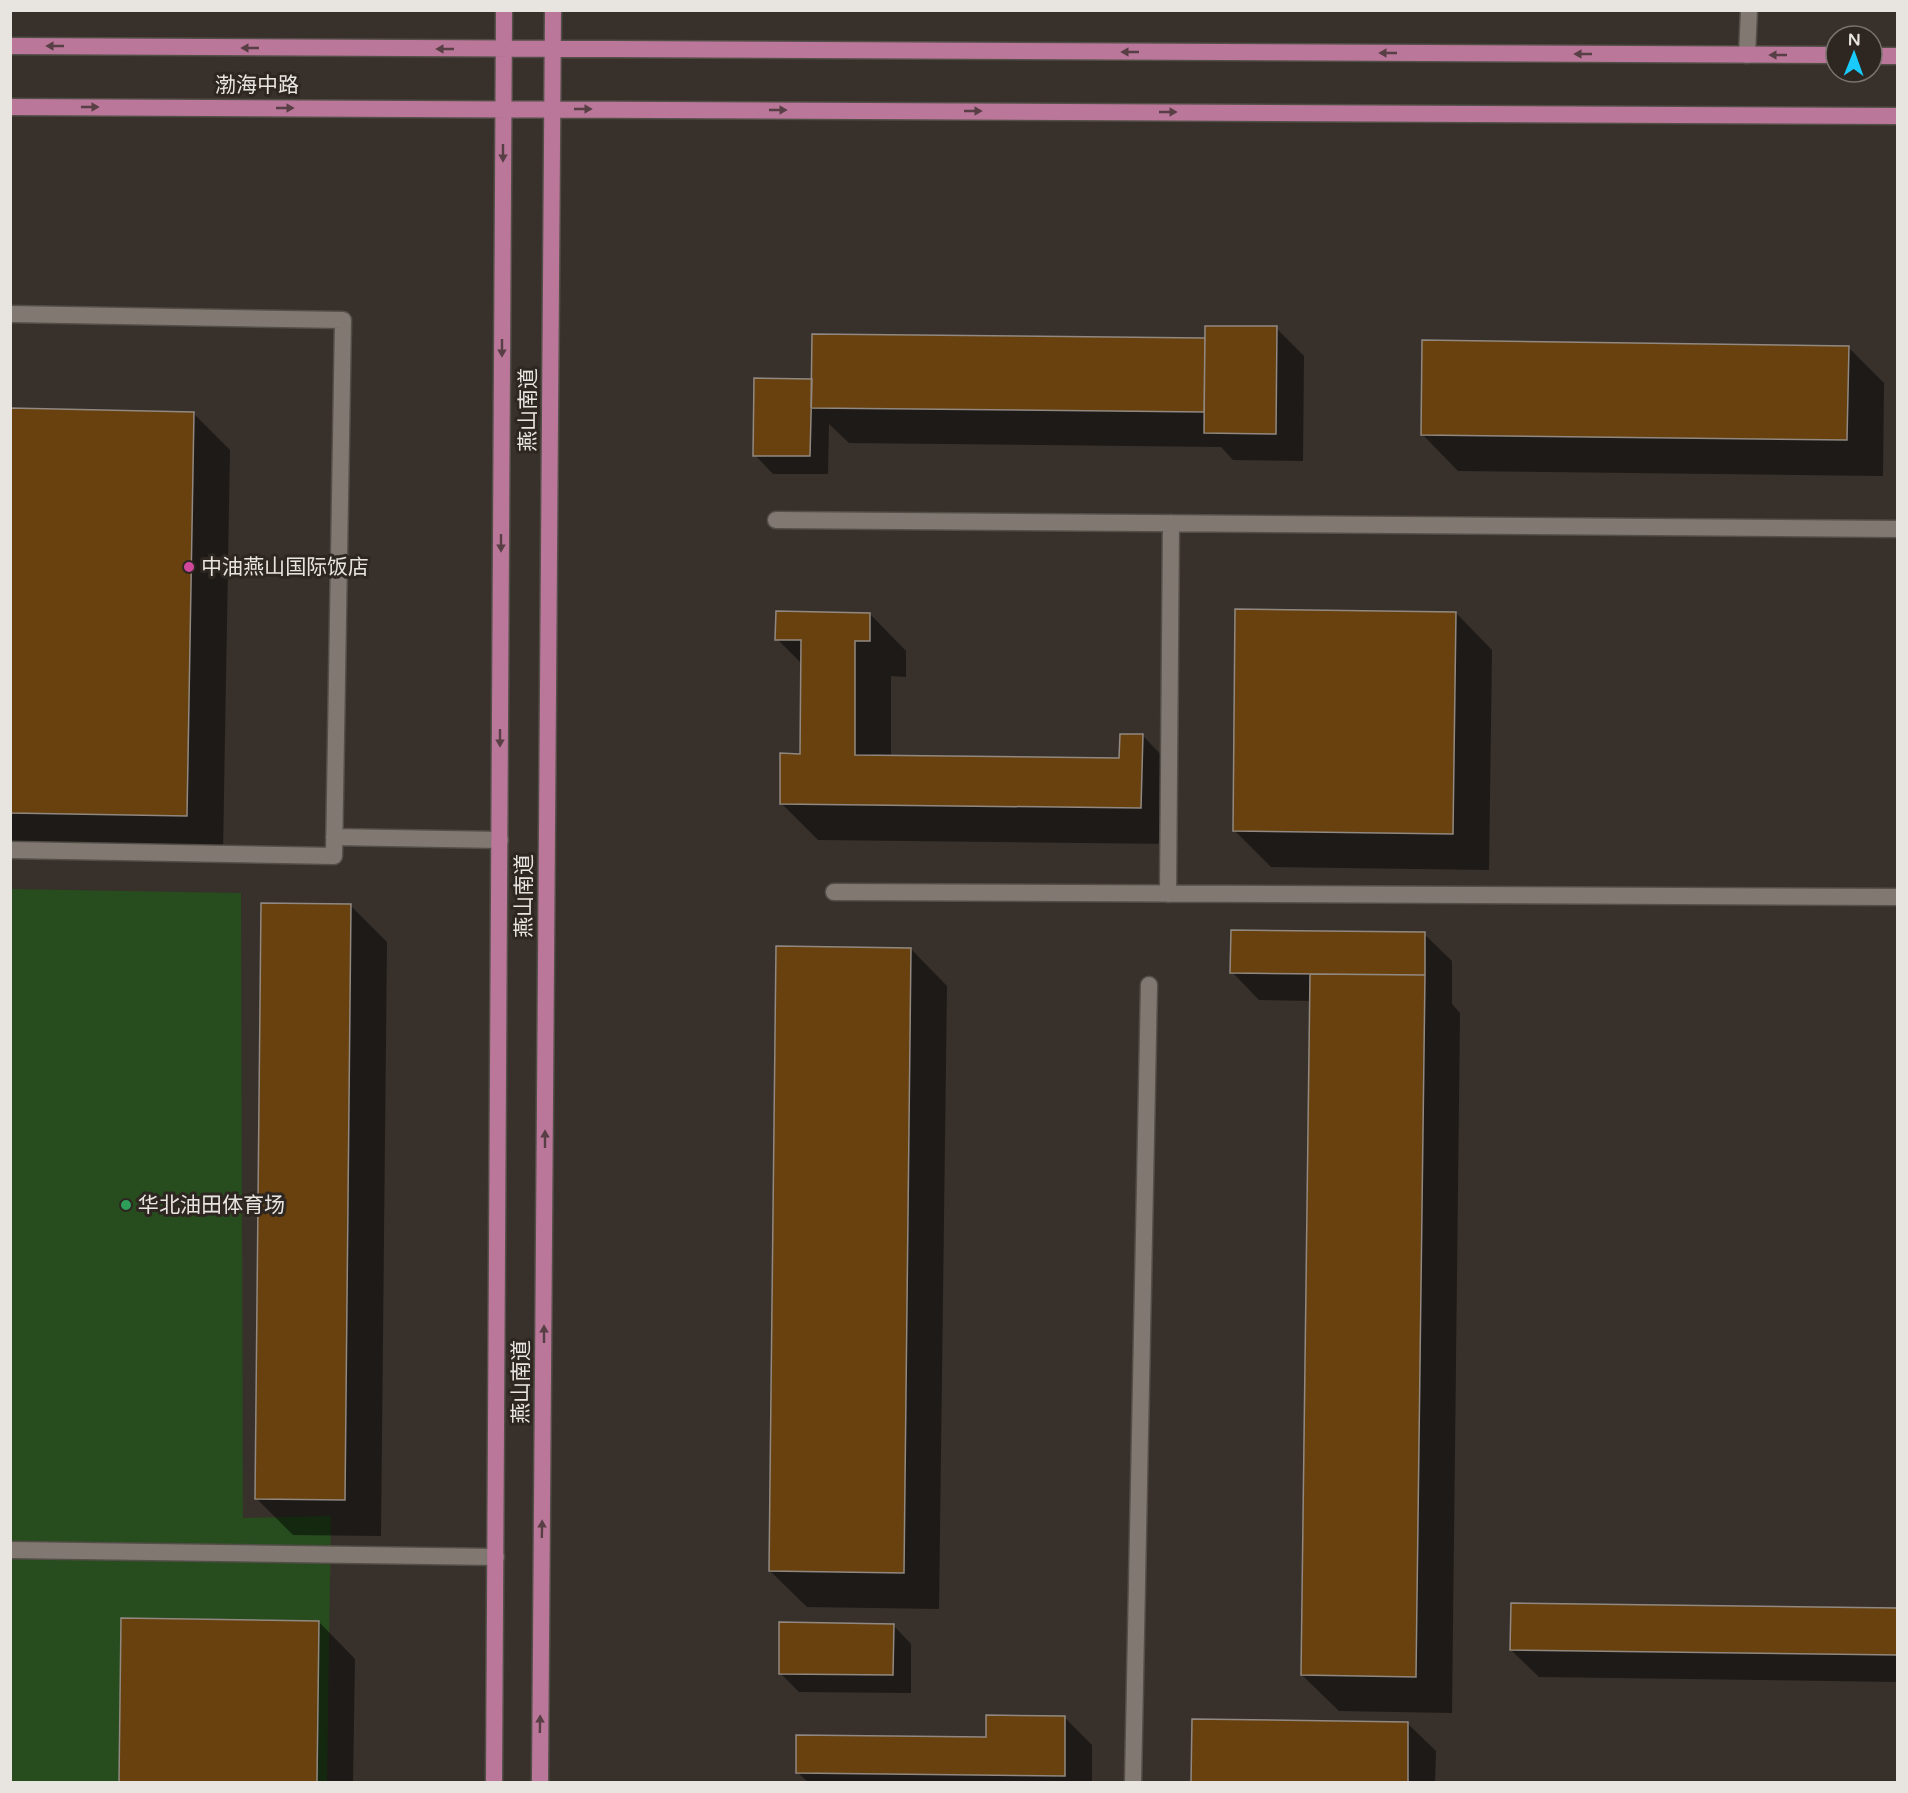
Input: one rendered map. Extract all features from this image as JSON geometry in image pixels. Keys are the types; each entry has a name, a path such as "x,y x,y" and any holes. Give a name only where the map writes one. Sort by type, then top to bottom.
{"main road":[{"name":"燕山南道","path":"494,1782 504,10"},
{"name":"燕山南道","path":"540,1782 553,10"},
{"name":"渤海中路","path":"10,46 1824,55"},
{"name":"渤海中路","path":"10,107 1898,116"}],"lane":[{"path":"1747,55 1749,10"},
{"path":"10,314 344,320 334,856 10,850"},
{"path":"776,520 1898,529"},
{"path":"1168,894 1171,523"},
{"path":"334,837 500,840"},
{"path":"834,892 1898,897"},
{"path":"1133,1782 1149,985"},
{"path":"10,1551 496,1557"}],"green space":[{"name":"华北油田体育场","path":"11,889 241,893 243,1518 331,1516 327,1782 11,1782"}],"building":[{"path":"1205,326 1277,326 1276,434 1204,433"},
{"path":"812,334 1205,338 1204,412 811,408"},
{"path":"1422,340 1849,346 1847,440 1421,435"},
{"path":"754,378 812,379 810,456 753,456"},
{"path":"10,408 194,412 187,816 10,813"},
{"path":"1235,609 1456,612 1453,834 1233,831"},
{"path":"776,611 870,613 870,641 855,641 855,755 1119,758 1120,734 1143,734 1141,808 780,804 780,753 800,754 801,640 775,640"},
{"path":"261,903 351,904 345,1500 255,1499"},
{"path":"1231,930 1425,932 1425,975 1230,973"},
{"path":"776,946 911,948 904,1573 769,1571"},
{"path":"1310,974 1425,975 1416,1677 1301,1675"},
{"path":"1511,1603 1898,1608 1898,1655 1510,1650"},
{"path":"121,1618 319,1621 317,1782 119,1782"},
{"path":"779,1622 894,1624 893,1675 779,1674"},
{"path":"986,1715 1065,1716 1065,1776 796,1773 796,1735 986,1737"},
{"path":"1192,1719 1408,1722 1408,1782 1191,1782"}],"place":[{"name":"中油燕山国际饭店","path":"189,567"},
{"name":"华北油田体育场","path":"126,1205"}]}
